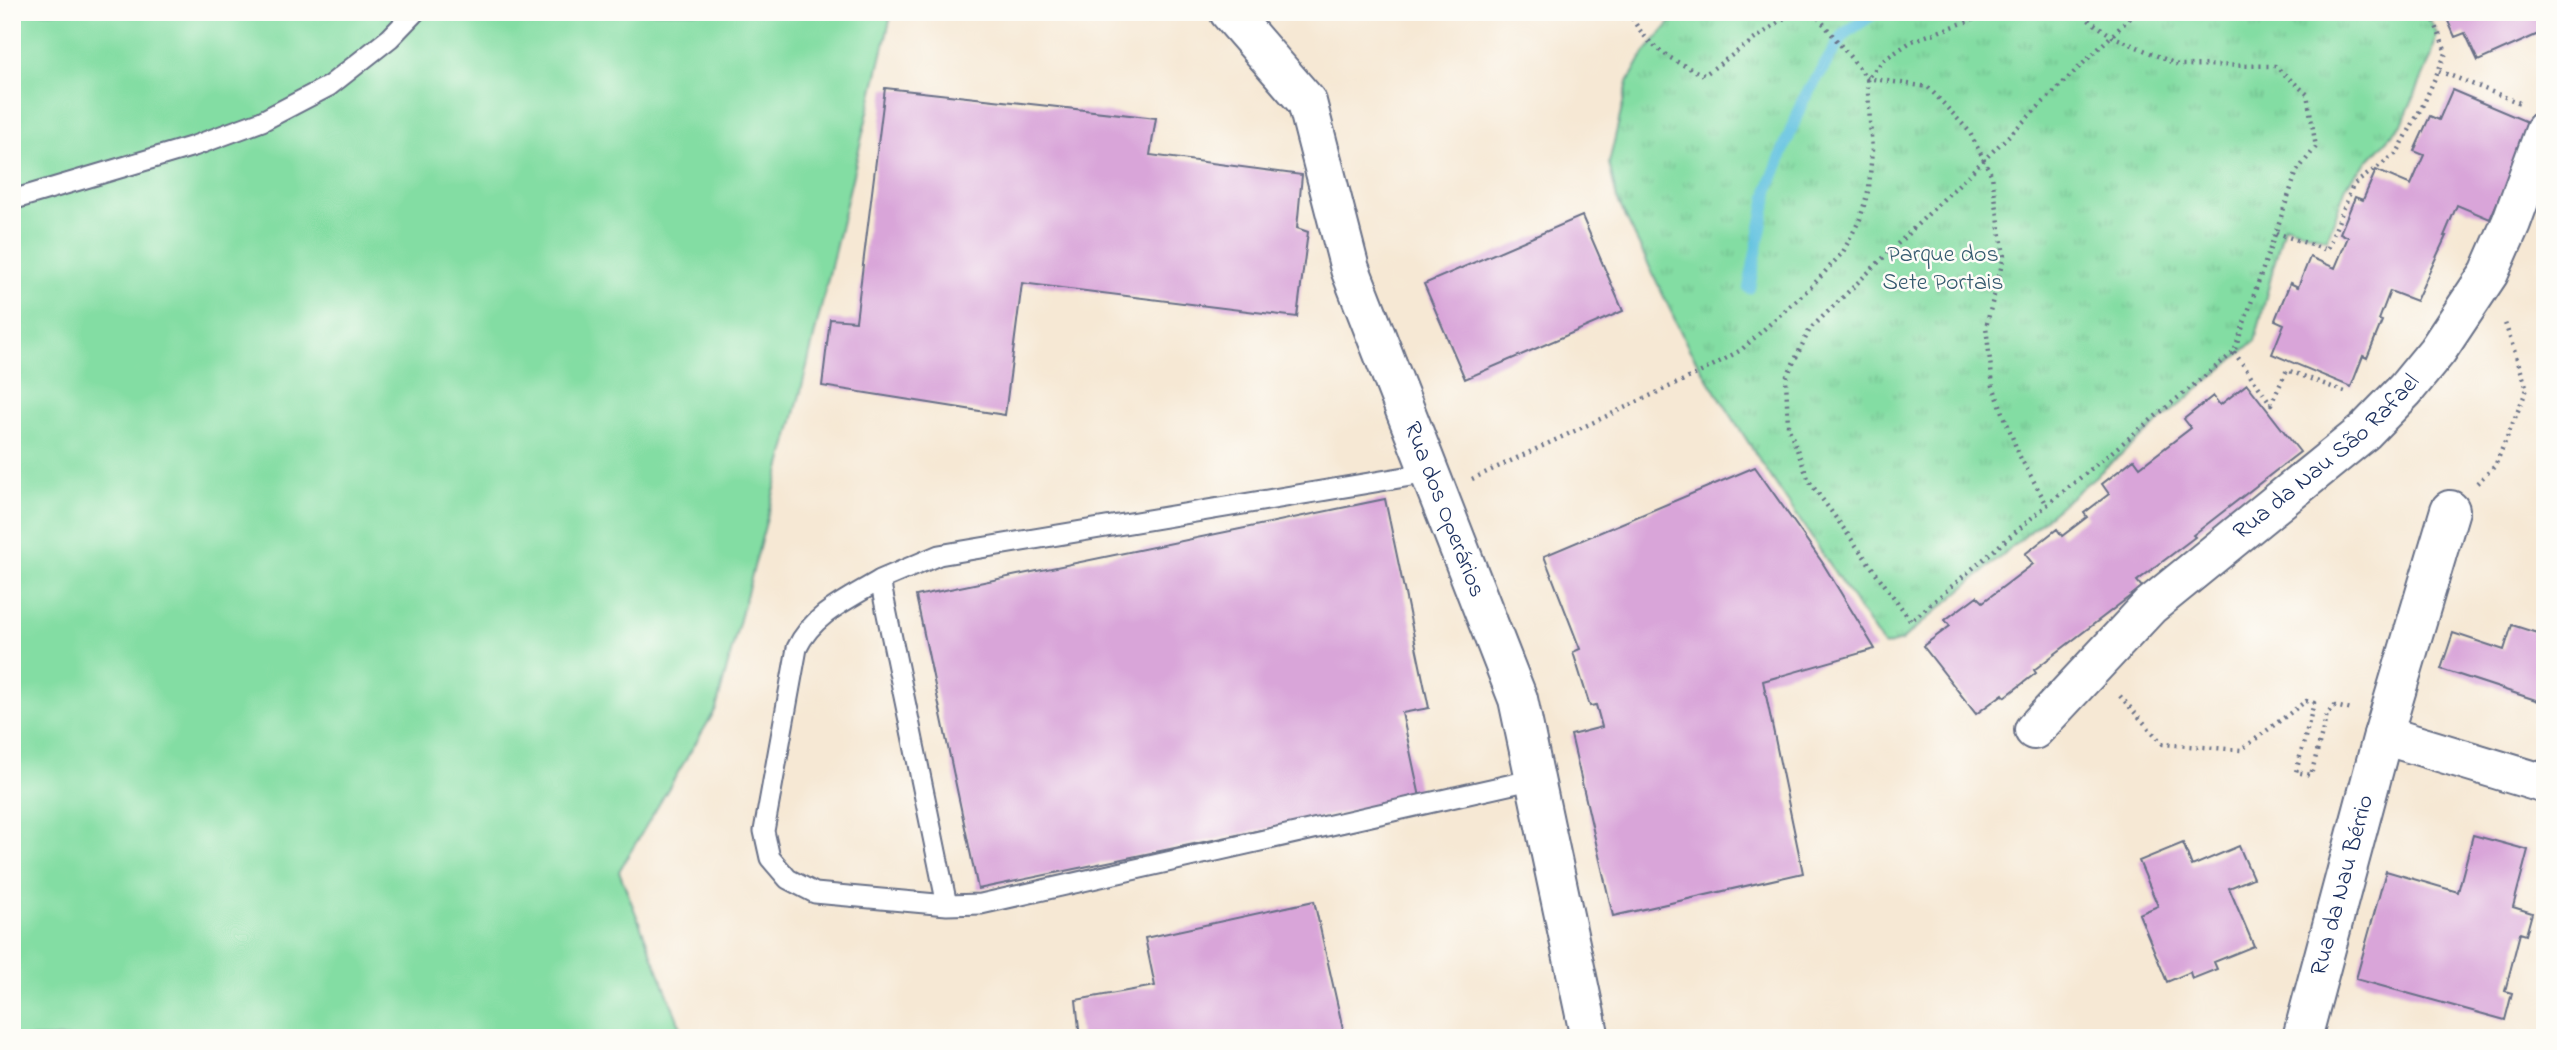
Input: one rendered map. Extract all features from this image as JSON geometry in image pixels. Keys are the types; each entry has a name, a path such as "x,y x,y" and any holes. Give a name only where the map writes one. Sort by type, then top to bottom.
{"street":[{"name":"Rua dos Operários","path":"1229,12 1307,102 1350,269 1518,699 1590,1038"},
{"name":"Rua da Nau São Rafael","path":"2034,730 2150,606 2364,432 2437,351 2489,273 2511,223 2533,117"},
{"name":"Rua da Nau Bérrio","path":"2302,1038 2385,726 2451,510"},
{"path":"2385,726 2545,784"}],"lane":[{"path":"12,200 194,146 262,121 329,86 390,38 415,12"},
{"path":"1434,484 939,555 880,580 821,617 805,631 797,648 764,831 771,858 788,879 815,893 947,905 981,904 1535,779"},
{"path":"880,580 947,905"}],"path":[{"path":"1629,12 1635,24 1665,57 1704,75 1793,12"},
{"path":"1434,484 1703,371 1741,350 1814,285 1843,252 1860,219 1869,188 1872,150 1867,78 1814,12"},
{"path":"1867,78 1884,60 1912,41 1994,12"},
{"path":"2077,12 2112,36 2178,65 2275,66 2307,94 2316,147 2297,171 2234,352 2047,505 1911,621 1809,481 1788,426 1786,378 1810,329 2112,36 2136,12"},
{"path":"2276,233 2328,250 2353,185 2397,153 2446,53 2431,12"},
{"path":"2439,71 2533,117"},
{"path":"1867,78 1928,87 1969,131 1993,176 2004,256 1986,327 1993,386 2019,455 2047,505"},
{"path":"2451,510 2495,466 2527,389 2489,273"},
{"path":"2234,352 2271,404 2287,370 2388,408"},
{"path":"2094,666 2163,744 2241,750 2306,701 2314,703 2296,772 2311,775 2326,713 2335,706 2385,726"}],"green space":[{"path":"12,12 892,12 801,391 716,709 619,871 685,1038 12,1038"},
{"name":"Parque dos Sete Portais","path":"1685,12 2426,12 2437,34 2431,58 2402,124 2347,184 2327,239 2284,225 2255,341 1901,641 1884,646 1689,349 1617,199 1609,163 1628,82 1644,53 1670,23"}],"building":[{"path":"2444,12 2545,12 2545,31 2478,61 2465,33 2455,37"},
{"path":"885,88 1156,118 1150,155 1302,175 1297,228 1308,232 1297,317 1022,283 1005,415 822,386 830,319 856,321"},
{"path":"2452,90 2530,123 2505,190 2503,189 2490,219 2457,205 2416,301 2390,291 2379,320 2382,321 2367,358 2363,356 2351,387 2272,354 2284,324 2275,320 2290,283 2298,287 2310,257 2335,268 2348,237 2340,233 2355,197 2363,200 2376,170 2411,185 2424,155 2414,151 2430,116 2439,120"},
{"path":"1582,216 1623,311 1465,379 1424,284"},
{"path":"2247,384 2300,452 2137,581 2142,587 2034,670 2036,673 2005,697 2003,694 1976,714 1923,646 1950,626 1945,620 1977,596 1983,602 2033,564 2025,554 2057,529 2062,536 2087,517 2084,513 2109,494 2102,484 2134,459 2140,467 2191,428 2184,419 2213,396 2220,405"},
{"path":"1755,467 1822,562 1875,649 1763,681 1803,873 1613,916 1571,735 1602,727 1596,705 1590,706 1573,652 1580,649 1544,556"},
{"path":"1385,499 1429,708 1402,713 1420,797 978,889 916,596"},
{"path":"2545,611 2545,703 2441,669 2453,633 2504,650 2512,625 2537,633"},
{"path":"2473,835 2528,850 2513,907 2532,913 2526,935 2520,933 2505,991 2512,993 2505,1020 2356,979 2386,871 2458,892"},
{"path":"2183,843 2192,866 2239,846 2253,878 2229,888 2254,946 2214,962 2217,969 2192,979 2190,972 2167,982 2139,914 2158,906 2139,861"},
{"path":"1314,901 1345,1038 1080,1038 1076,1000 1155,986 1145,938"}],"waterway":[{"path":"1749,288 1769,187 1802,102 1844,34 1876,12"}]}
